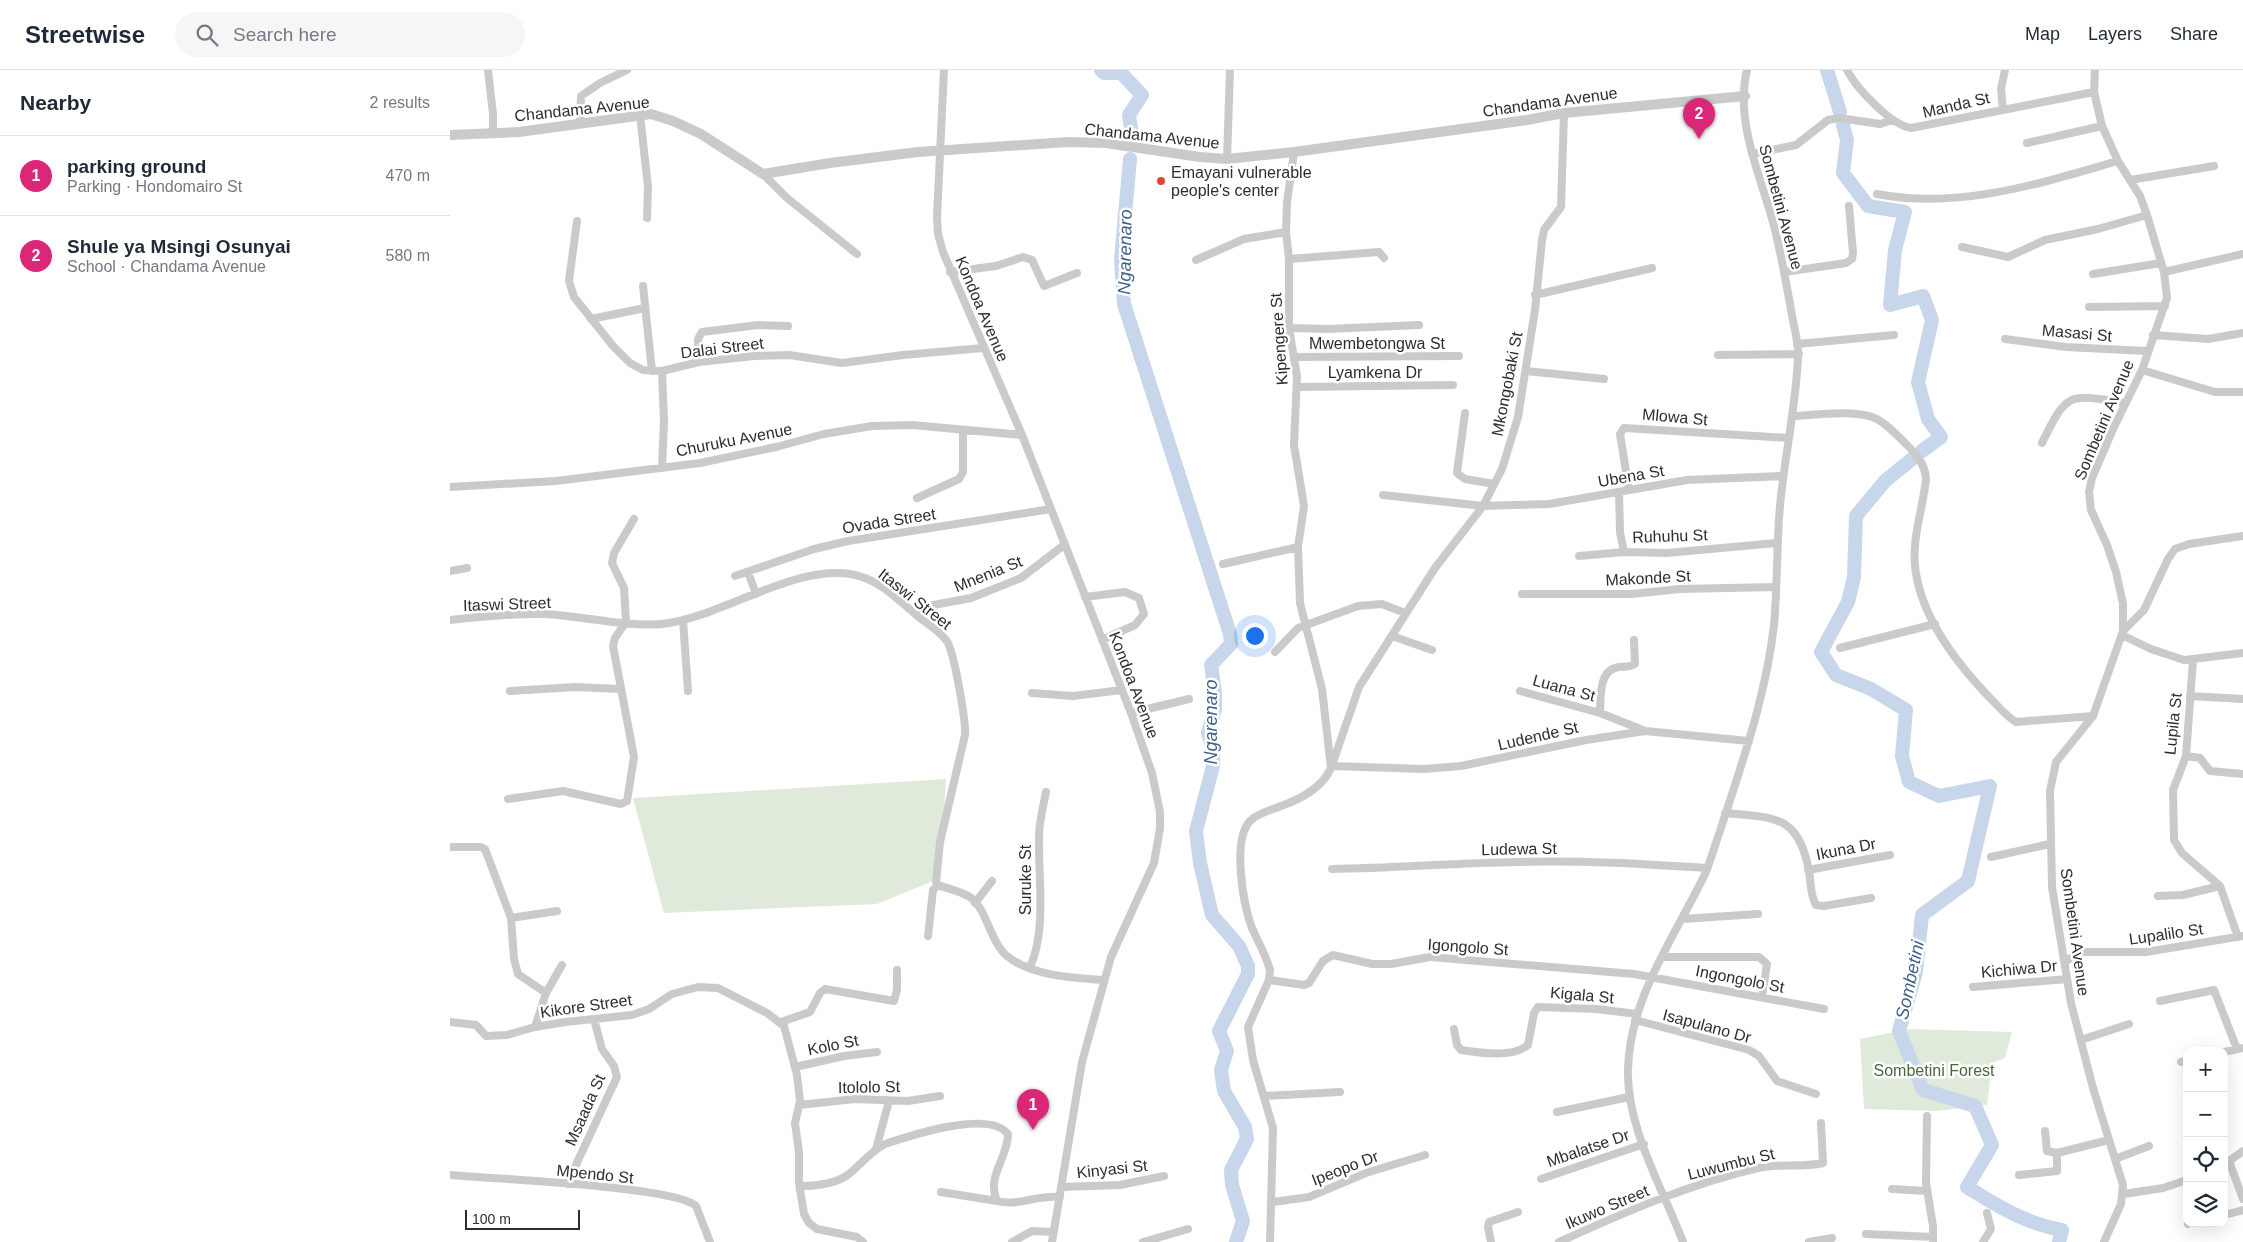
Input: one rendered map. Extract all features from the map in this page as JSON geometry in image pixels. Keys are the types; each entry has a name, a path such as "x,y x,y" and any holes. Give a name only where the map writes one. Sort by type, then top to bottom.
{"street":[{"path":"488,70 493,114 493,133"},
{"path":"580,122 581,96 600,83 628,70"},
{"name":"Kondoa Avenue","path":"944,70 938,234 950,272 1022,435 1131,713 1152,773 1160,812 1160,828 1151,869 1121,934 1104,980 1078,1079 1052,1242"},
{"path":"1227,159 1230,70"},
{"name":"Sombetini Avenue","path":"1683,1242 1644,1144 1629,1096 1629,1051 1636,1017 1652,976 1707,868 1749,740 1766,676 1774,622 1776,543 1793,416 1798,354 1784,272 1772,220 1752,154 1744,112 1747,70"},
{"name":"Manda St","path":"1847,70 1856,84 1892,120 1904,127 1918,128 2003,109 2094,92"},
{"path":"2003,109 2001,89 2005,70"},
{"name":"Sombetini Avenue","path":"2095,70 2094,92 2102,126 2118,161 2130,180 2147,215 2164,272 2166,306 2153,335 2142,370 2094,472 2088,499 2108,545 2116,572 2123,604 2122,633 2093,716 2056,762 2051,783 2050,844 2052,887 2067,979 2081,1040 2116,1159 2124,1194"},
{"name":"Chandama Avenue","path":"450,135 493,133 640,114 658,116 686,127 763,174 830,163 942,151 1068,142 1106,143 1200,157 1227,159 1294,152 1527,120 1564,113 1745,96"},
{"name":"Mkongobaki St","path":"1269,980 1268,963 1247,912 1241,859 1244,833 1249,822 1258,814 1307,794 1320,784 1332,767 1359,687 1392,636 1404,613 1444,555 1483,506 1502,469 1518,417 1526,371 1544,230 1561,207 1564,113"},
{"path":"640,114 648,187 647,218"},
{"path":"1752,154 1796,145 1828,120 1839,118 1880,124 1892,120"},
{"path":"2028,143 2102,126"},
{"name":"Kipengere St","path":"1294,152 1287,202 1286,232 1289,260 1289,328 1295,357 1297,386 1294,445 1304,494 1298,547 1300,603 1322,690 1326,736 1332,767"},
{"path":"1878,194 1904,198 1984,195 2118,161"},
{"path":"2130,180 2214,166"},
{"path":"763,174 787,198 857,254"},
{"path":"1784,272 1846,263 1852,259 1849,206"},
{"path":"1962,247 1998,256 2013,256 2045,240 2106,227 2147,215"},
{"name":"Dalai Street","path":"576,221 569,280 574,297 630,363 643,370 662,371 699,362 788,355 842,363 903,355 983,348"},
{"path":"1196,260 1244,239 1286,232"},
{"path":"1289,260 1376,252 1381,252 1384,258"},
{"path":"2164,272 2243,254"},
{"path":"950,272 996,266 1023,257 1032,260 1044,286 1077,273"},
{"path":"2093,274 2161,263"},
{"path":"1535,295 1652,268"},
{"path":"643,286 652,371"},
{"path":"2090,306 2166,306"},
{"path":"591,319 645,308"},
{"path":"699,362 698,339 702,332 758,325 788,326"},
{"path":"1289,328 1328,329 1419,325"},
{"path":"2153,335 2208,339 2243,333"},
{"path":"1797,344 1894,335"},
{"name":"Masasi St","path":"2005,339 2089,349 2147,351"},
{"path":"1718,355 1798,354"},
{"name":"Mwembetongwa St","path":"1295,357 1459,356"},
{"path":"2142,370 2215,392 2243,392"},
{"path":"662,371 664,422 662,468"},
{"path":"1526,371 1604,379"},
{"name":"Lyamkena Dr","path":"1297,386 1453,385"},
{"path":"2042,443 2058,414 2071,399 2082,397 2126,404"},
{"path":"1465,413 1457,473 1465,479 1494,484"},
{"path":"1793,416 1855,415 1875,418 1886,424 1921,460 1926,479 1915,547 1915,566 1922,597 1935,624 1967,673 2011,719 2023,722 2093,716"},
{"name":"Churuku Avenue","path":"450,487 556,481 662,468 723,459 824,434 872,426 912,426 1022,435"},
{"name":"Mlowa St","path":"1629,490 1620,434 1624,428 1789,438"},
{"path":"917,498 959,479 962,472 963,431"},
{"name":"Ubena St","path":"1384,495 1483,506 1549,504 1687,480 1784,476"},
{"name":"Ruhuhu St","path":"1619,492 1620,532 1624,552 1668,553 1776,543"},
{"name":"Ovada Street","path":"735,576 814,549 848,541 1051,509"},
{"path":"508,798 563,791 625,804 627,801 634,757 620,689 614,646 615,638 626,622 624,588 612,563 614,553 634,519"},
{"path":"2243,536 2189,544 2175,550 2168,559 2144,610 2122,633 2176,659 2193,660 2243,652"},
{"name":"Mnenia St","path":"918,616 928,606 960,601 1021,578 1032,572 1064,545"},
{"path":"1223,564 1298,547"},
{"path":"1579,556 1624,552"},
{"path":"450,571 467,568"},
{"path":"748,572 756,594"},
{"name":"Itaswi Street","path":"450,620 544,614 661,624 683,620 818,574 852,574 882,586 947,640 953,652 966,726 940,842 936,882 938,885 933,890 928,936"},
{"name":"Makonde St","path":"1522,594 1632,594 1680,589 1775,586"},
{"path":"1085,597 1124,592 1139,598 1144,614 1140,622 1102,640"},
{"path":"1275,652 1294,631 1358,606 1371,603 1394,608 1404,613"},
{"path":"683,620 688,691"},
{"path":"1840,648 1935,624"},
{"path":"1392,636 1432,650"},
{"name":"Luana St","path":"1600,713 1602,685 1606,673 1616,668 1635,664 1634,640"},
{"name":"Lupila St","path":"2193,660 2186,756 2173,790 2175,845 2182,854 2220,886"},
{"path":"510,691 567,687 620,689"},
{"path":"1032,693 1079,696 1122,690"},
{"name":"Luana St","path":"1520,691 1600,713 1645,731"},
{"path":"2190,696 2243,699"},
{"path":"1131,713 1189,699"},
{"name":"Ludende St","path":"1332,767 1424,769 1461,766 1586,740 1645,731 1749,740"},
{"path":"2186,756 2200,758 2210,772 2243,774"},
{"name":"Suruke St","path":"1030,967 1037,947 1040,886 1039,828 1046,792"},
{"path":"1726,813 1774,819 1789,826 1803,849 1816,905 1824,906 1870,898"},
{"path":"1991,857 2050,844"},
{"path":"450,848 481,847 485,850 511,918 513,948 518,974 546,994"},
{"name":"Ikuna Dr","path":"1808,870 1890,855"},
{"name":"Ludewa St","path":"1332,869 1404,868 1518,862 1623,862 1707,868"},
{"path":"975,903 992,881"},
{"path":"938,885 970,898 975,903 998,945 1007,956 1056,976 1104,980"},
{"path":"2158,896 2183,896 2220,886 2240,937"},
{"path":"511,918 557,911"},
{"path":"1682,919 1758,914"},
{"name":"Lupalilo St","path":"2065,962 2075,955 2084,952 2146,952 2240,937"},
{"name":"Igongolo St","path":"1269,980 1309,983 1323,961 1333,955 1372,964 1391,964 1430,957 1652,976"},
{"path":"1662,957 1759,957 1766,964 1762,997"},
{"path":"535,1027 546,994 562,965"},
{"path":"863,1242 857,1236 828,1233 813,1226 804,1214 795,1123 800,1091 784,1026 781,1022 810,1012 820,993 826,989 894,1001 897,990 897,970"},
{"name":"Ingongolo St","path":"1652,976 1824,1009"},
{"name":"Kichiwa Dr","path":"1974,987 2067,979"},
{"path":"1269,980 1248,1027 1253,1060 1273,1128 1273,1202 1270,1242"},
{"name":"Kikore Street","path":"450,1022 476,1025 486,1036 507,1035 535,1027 638,1013 649,1009 672,994 690,989 713,987 754,1006 781,1022"},
{"path":"2160,1001 2214,990 2240,1048"},
{"name":"Kigala St","path":"1454,1029 1457,1045 1461,1050 1482,1052 1512,1051 1523,1050 1528,1045 1534,1013 1538,1006 1597,1009 1636,1017"},
{"name":"Isapulano Dr","path":"1636,1017 1749,1050 1759,1056 1777,1081 1816,1094"},
{"name":"Msaada St","path":"567,1184 617,1077 614,1066 602,1049 594,1019"},
{"path":"2081,1040 2129,1024"},
{"name":"Kolo St","path":"795,1068 844,1056 877,1052"},
{"path":"1264,1096 1340,1092"},
{"name":"Itololo St","path":"799,1105 868,1098 889,1101 940,1096"},
{"path":"1557,1112 1629,1096"},
{"path":"876,1149 889,1101"},
{"path":"1866,1234 1933,1240 1927,1191 1927,1116"},
{"name":"Luwumbu St","path":"1666,1197 1759,1168 1823,1163 1821,1123"},
{"path":"800,1186 817,1185 844,1177 876,1149 897,1140 951,1126 981,1124 999,1127 1006,1132 1008,1137 993,1182 997,1201"},
{"path":"2045,1131 2047,1151 2057,1153 2109,1140"},
{"name":"Mbalatse Dr","path":"1541,1179 1644,1144"},
{"path":"2116,1159 2150,1146"},
{"path":"2228,1164 2231,1158 2243,1151"},
{"path":"2019,1175 2057,1171 2057,1153"},
{"name":"Ipeopo Dr","path":"1273,1202 1308,1197 1366,1173 1425,1155"},
{"path":"2228,1168 2243,1199"},
{"name":"Mpendo St","path":"450,1175 567,1184 675,1196 696,1206 710,1242"},
{"name":"Kinyasi St","path":"1061,1187 1120,1184 1164,1176"},
{"path":"2104,1242 2124,1194 2163,1188 2183,1181"},
{"path":"1892,1189 1927,1191"},
{"path":"941,1192 1009,1203 1049,1196 1060,1197"},
{"name":"Ikuwo Street","path":"1559,1242 1666,1197"},
{"path":"2228,1214 2243,1210"},
{"path":"1492,1242 1488,1227 1489,1222 1518,1212"},
{"path":"1983,1242 1990,1229 1987,1213"},
{"path":"1143,1242 1188,1229"},
{"path":"1012,1242 1032,1232 1054,1232"},
{"path":"1809,1242 1832,1238"}],"green space":[{"path":"946,779 940,878 877,904 664,913 633,798"},
{"name":"Sombetini Forest","path":"1909,1029 2012,1032 2005,1058 1992,1063 1987,1105 1937,1111 1864,1109 1860,1039"}],"waterway":[{"name":"Ngarenaro","path":"1101,70 1104,73 1121,73 1142,95 1129,115 1132,135"},
{"name":"Sombetini","path":"1827,70 1840,112"},
{"name":"Sombetini","path":"1843,125 1847,140 1843,173 1868,206 1905,212 1895,250 1890,305 1923,296 1932,320 1918,382 1928,419 1941,437 1922,451"},
{"name":"Ngarenaro","path":"1130,159 1121,259 1124,304 1230,634 1231,644 1211,665 1215,692 1215,709 1208,733 1213,748 1213,766 1196,831 1200,863 1212,915 1239,946 1248,966 1248,974 1219,1031 1227,1051 1221,1070 1224,1091 1245,1127 1247,1139 1231,1170 1232,1185 1243,1221 1236,1242"},
{"name":"Sombetini","path":"1912,459 1885,481 1856,516 1854,577 1848,602 1821,652 1836,675 1871,689 1906,710 1902,756 1909,782 1939,796 1990,786 1968,881 1922,915 1916,972 1899,1031 1923,1090 1975,1106 1992,1145 1967,1187 2024,1219 2062,1230 2059,1242"}],"place":[{"name":"Shule ya Msingi Osunyai","path":"1699,139"},
{"name":"Emayani vulnerable people's center","path":"1161,181"},
{"name":"parking ground","path":"1033,1130"}]}
